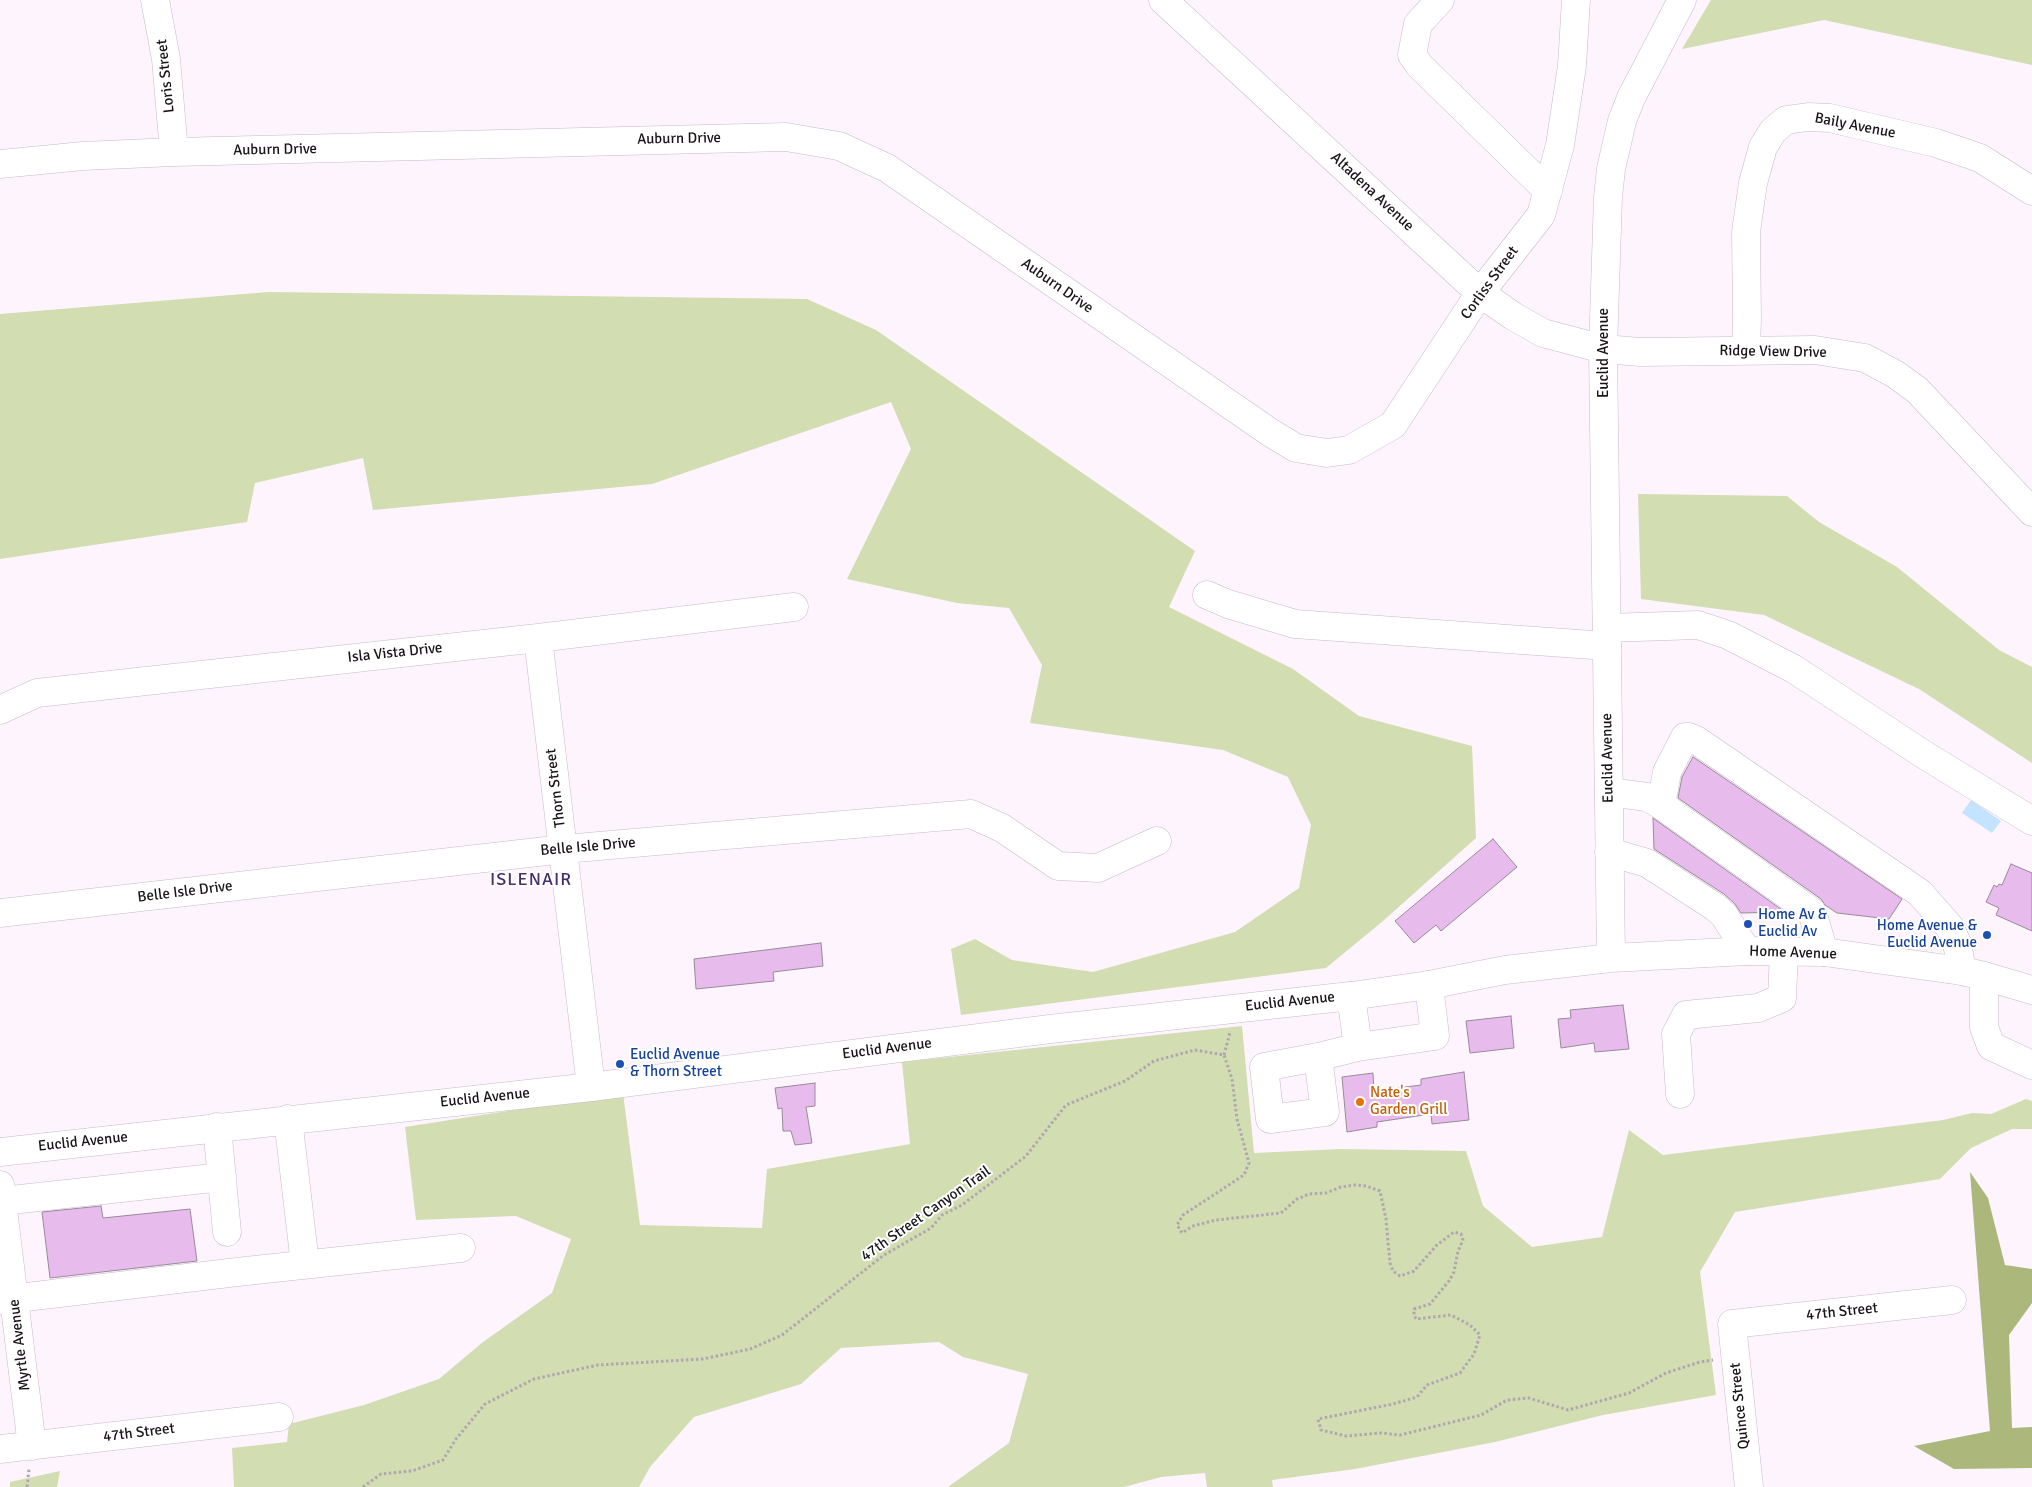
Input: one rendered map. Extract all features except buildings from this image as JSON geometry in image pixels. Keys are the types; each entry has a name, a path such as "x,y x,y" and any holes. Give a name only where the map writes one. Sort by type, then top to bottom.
{"street":[{"name":"Loris Street","path":"155,0 166,58 174,152"},
{"name":"Altadena Avenue","path":"1163,0 1480,293 1513,316 1543,333 1603,349"},
{"path":"1440,0 1418,24 1412,55 1420,66 1548,190"},
{"name":"Corliss Street","path":"1271,433 1296,448 1327,453 1349,450 1394,425 1480,293 1541,215 1560,145 1572,66 1576,0"},
{"name":"Euclid Avenue","path":"0,1152 591,1086 1050,1029 1351,996 1429,985 1505,970 1611,958 1608,852 1609,792 1603,349 1608,198 1615,145 1631,98 1682,0"},
{"name":"Baily Avenue","path":"1746,350 1746,232 1753,183 1764,147 1773,131 1786,120 1808,117 1830,118 1936,143 1980,158 2032,191"},
{"name":"Auburn Drive","path":"0,164 83,156 174,152 786,137 838,146 887,168 1271,433"},
{"name":"Ridge View Drive","path":"1603,349 1641,352 1814,350 1865,358 1895,374 1917,390 2032,512"},
{"path":"1207,595 1228,604 1295,624 1607,637 1698,625 1728,635 1794,669 1923,754 2032,821"},
{"name":"Isla Vista Drive","path":"0,710 37,693 538,638 794,607"},
{"name":"Thorn Street","path":"538,638 591,1086"},
{"path":"1662,805 1667,772 1682,740 1689,737 1920,893 1948,926 1973,973 1984,1027 1991,1046 2032,1065"},
{"path":"1609,792 1647,797 1662,805 1812,912 1824,952"},
{"name":"Belle Isle Drive","path":"0,913 564,849 971,814 1002,828 1058,866 1098,868 1157,841"},
{"path":"1608,852 1647,863 1715,907 1724,916 1747,951"},
{"name":"Home Avenue","path":"1611,958 1747,951 1824,952 1973,973 2032,990"},
{"path":"1680,1094 1676,1034 1686,1015 1758,1008 1782,998 1784,952"},
{"path":"1318,1057 1358,1047 1435,1036 1429,985"},
{"path":"1351,996 1358,1047"},
{"path":"288,1120 305,1264"},
{"path":"217,1128 228,1232"},
{"path":"1,1193 222,1178"},
{"name":"Myrtle Avenue","path":"1,1193 7,1300 32,1446"},
{"path":"7,1300 305,1264 461,1248"},
{"name":"47th Street","path":"1732,1324 1952,1300"},
{"name":"Quince Street","path":"1732,1324 1749,1487"},
{"name":"47th Street","path":"0,1450 279,1417"}],"path":[{"name":"47th Street Canyon Trail","path":"363,1487 381,1474 412,1471 443,1460 456,1439 485,1404 534,1379 598,1365 703,1359 750,1349 782,1335 884,1255 931,1228 942,1215 962,1205 1026,1156 1066,1104 1125,1081 1154,1061 1195,1050 1224,1055 1232,1079 1237,1119 1249,1163 1244,1175 1183,1215 1177,1225 1182,1232 1193,1226 1216,1220 1281,1213 1297,1199 1309,1194 1355,1185 1366,1186 1380,1191 1386,1219 1390,1262 1393,1271 1400,1276 1414,1272 1437,1245 1454,1232 1461,1234 1462,1240 1454,1272 1449,1282 1430,1304 1414,1310 1414,1315 1416,1319 1451,1315 1470,1325 1480,1335 1474,1354 1460,1373 1427,1385 1417,1397 1394,1404 1318,1419 1321,1430 1346,1436 1380,1433 1400,1435 1480,1415 1507,1400 1529,1398 1568,1410 1629,1394 1666,1373 1700,1362 1735,1358"}],"green space":[{"path":"1711,0 2032,0 2032,65 1824,20 1682,49"},
{"path":"268,292 807,299 876,330 1195,551 1169,607 1293,669 1359,716 1472,746 1476,838 1383,921 1326,968 961,1015 951,949 975,939 1012,960 1093,972 1235,932 1299,888 1311,825 1288,777 1223,750 1030,723 1042,665 1009,608 957,603 847,579 911,449 891,402 652,484 373,510 363,458 255,483 247,522 0,559 0,314"},
{"path":"1638,494 1787,496 1819,522 1897,567 1999,650 2032,667 2032,763 1919,689 1764,615 1641,599"},
{"path":"1242,1026 1254,1153 1341,1149 1466,1151 1483,1206 1532,1247 1602,1237 1629,1130 1663,1155 1943,1120 1972,1113 1991,1114 2026,1099 2032,1101 2032,1129 2012,1129 1971,1148 1940,1179 1735,1212 1700,1272 1716,1395 1603,1415 1495,1442 1355,1469 1272,1480 1273,1487 1207,1487 1205,1473 1161,1477 1124,1487 948,1487 1009,1443 1028,1374 963,1357 939,1342 841,1348 801,1384 694,1417 650,1467 639,1487 234,1487 232,1448 287,1442 289,1424 364,1405 439,1379 483,1342 552,1293 571,1239 516,1216 416,1220 405,1127 623,1093 640,1225 762,1228 767,1169 910,1144 902,1062"},
{"path":"1970,1172 1988,1198 2005,1265 2032,1269 2032,1303 2009,1335 2012,1428 2032,1427 2032,1468 1954,1469 1914,1446 1990,1431"},
{"path":"60,1471 57,1487 10,1487 10,1482"}],"water":[{"path":"1971,800 2001,821 1992,833 1962,813"}],"place":[{"name":"Home Av & Euclid Av","path":"1748,924"},
{"name":"Home Avenue & Euclid Avenue","path":"1987,935"},
{"name":"Euclid Avenue & Thorn Street","path":"620,1064"},
{"name":"Nate's Garden Grill","path":"1360,1102"}],"district":[{"name":"ISLENAIR","path":"531,880"}]}
